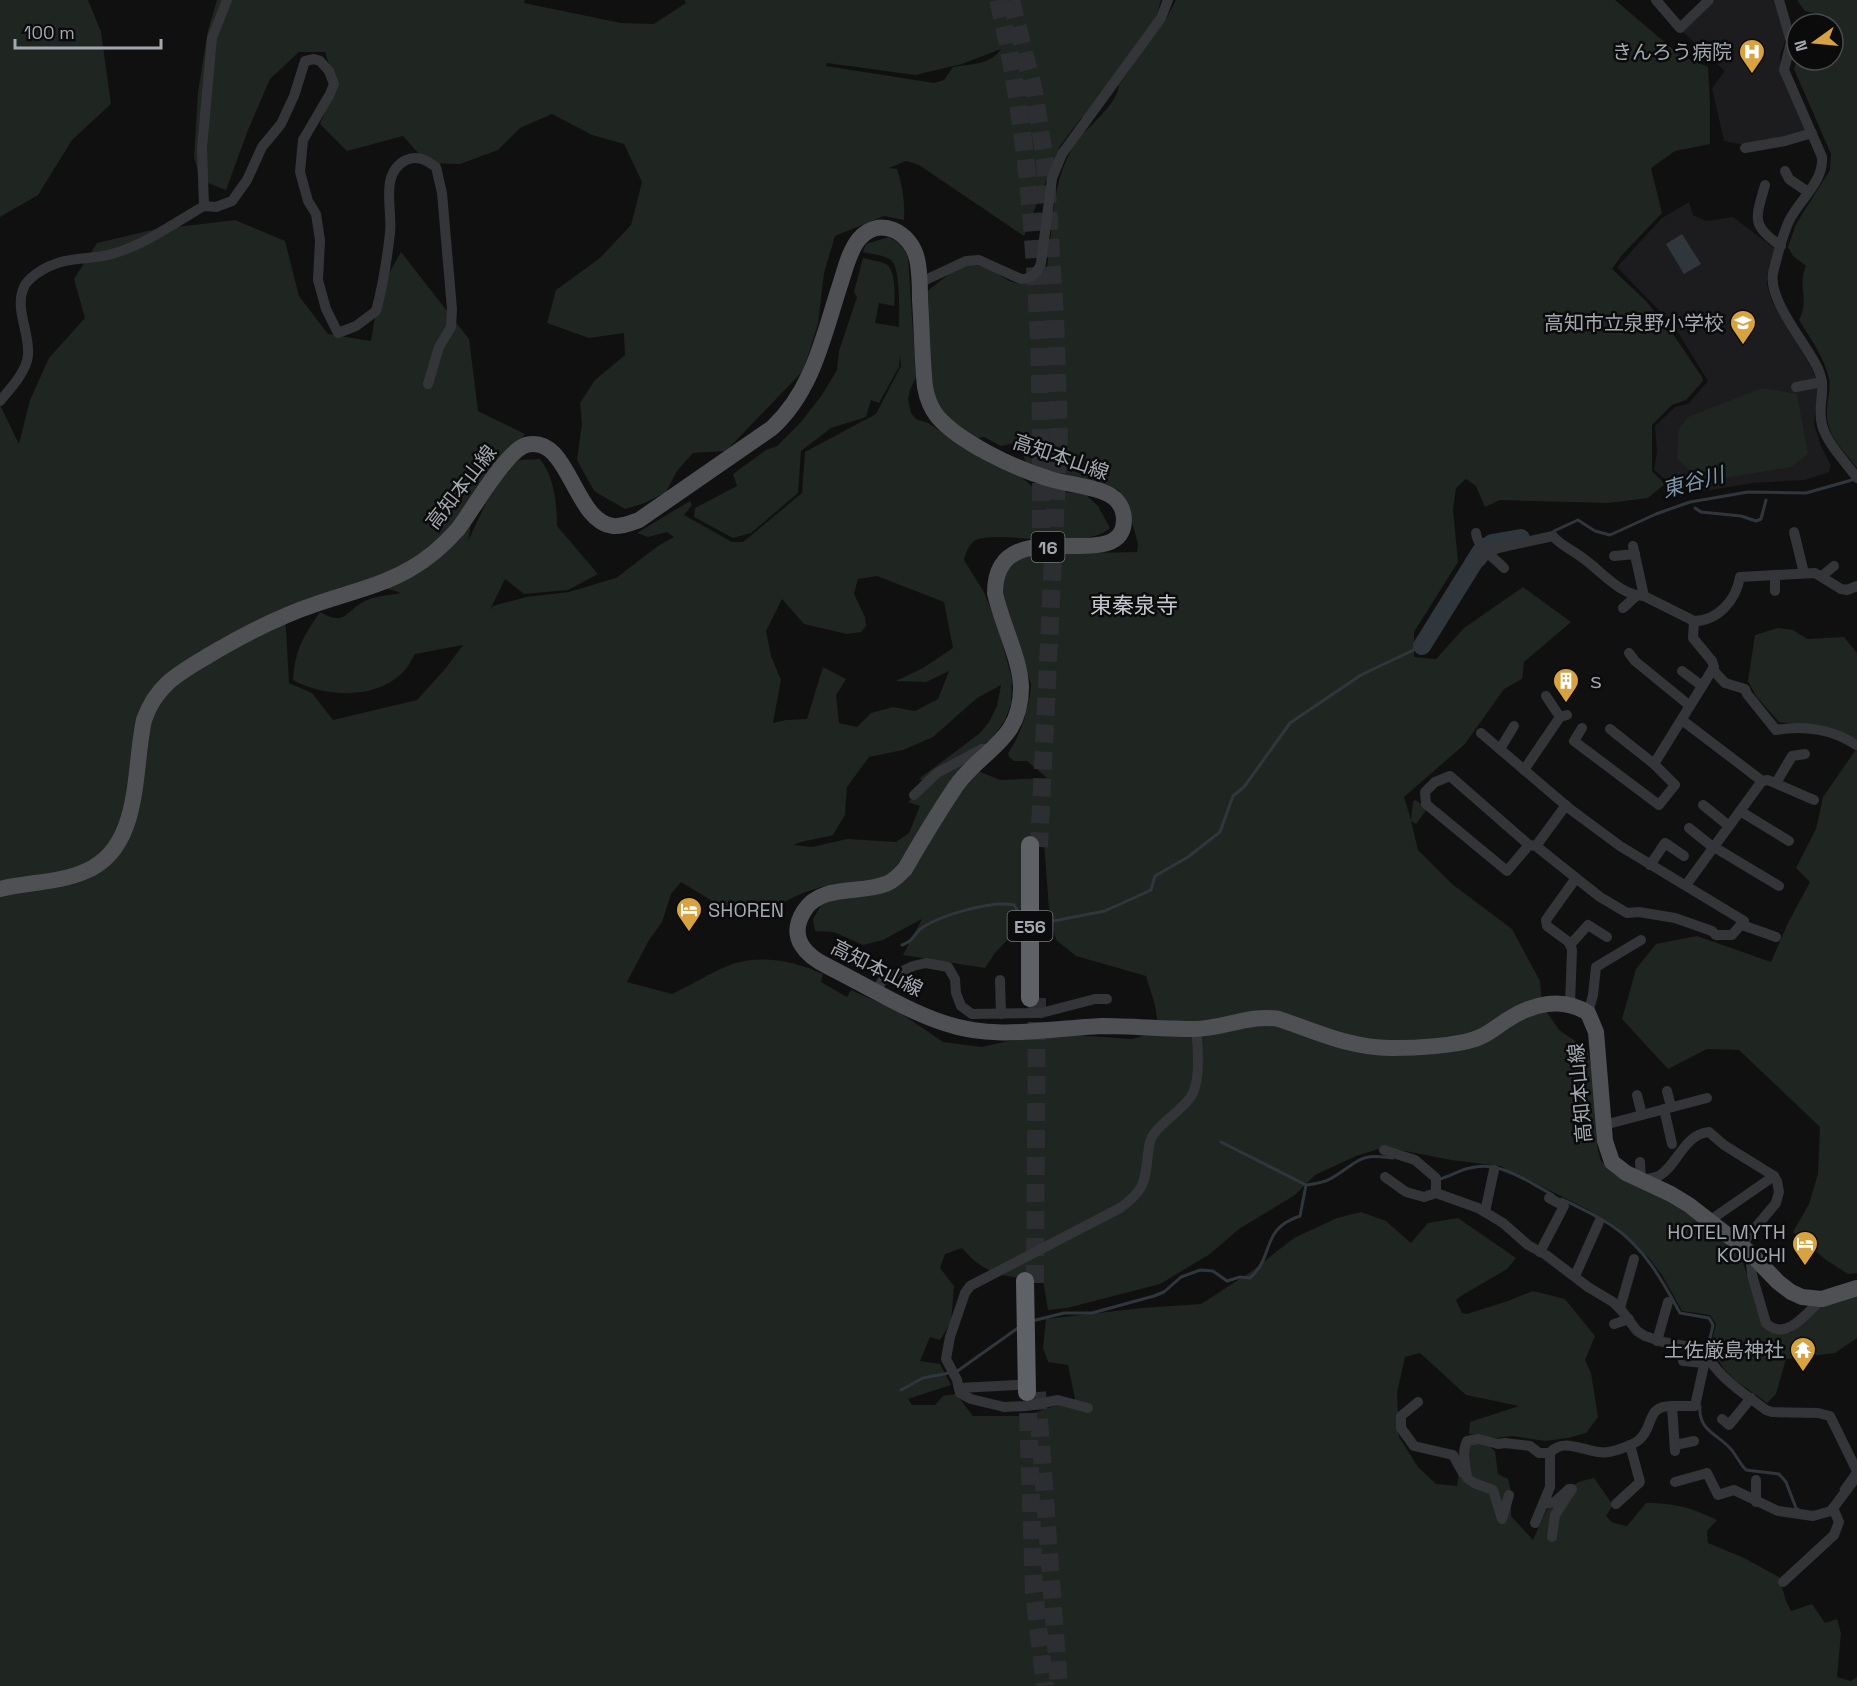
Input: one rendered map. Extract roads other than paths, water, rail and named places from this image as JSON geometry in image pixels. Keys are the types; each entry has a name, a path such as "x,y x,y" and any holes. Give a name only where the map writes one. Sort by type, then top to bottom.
{"highway":[{"name":"E56","path":"1033,994 1034,855"},
{"path":"1027,1390 1030,1282"}],"main road":[{"name":"高知本山線","path":"0,889 85,872 106,858 117,845 129,816 144,720 153,699 168,682 216,651 265,624 385,581 420,563 452,535 516,451 525,446 537,444 553,453 592,515 605,524 618,526 639,520 772,428 798,399 809,378 855,244 864,234 881,227 893,228 908,240 915,253 920,283 925,387 927,398 936,415 954,431 1016,468 1109,495 1119,502 1124,519 1118,536 1104,545 1031,547 1007,558 999,568 995,593 1020,676 1021,688 1015,719 1004,740 963,777 905,869 896,878 879,886 820,897 807,905 799,920 797,932 804,950 810,956 876,991 945,1024 983,1032 1120,1026 1196,1029 1268,1018 1279,1019 1359,1046 1395,1048 1466,1042 1486,1034 1509,1018 1526,1010 1546,1004 1570,1004 1588,1013 1593,1021 1598,1042 1606,1151 1612,1162 1626,1173 1679,1199 1749,1254 1791,1293 1802,1297 1822,1299 1857,1288"}],"street":[{"path":"204,206 202,148 212,38 227,0"},
{"path":"920,283 966,261 979,260 1021,279 1029,278 1037,271 1041,263 1052,178 1062,154 1161,18 1168,0"},
{"path":"1656,0 1680,28 1709,0"},
{"path":"1779,0 1791,42 1784,70 1812,133 1822,163 1819,175 1789,222 1773,272 1774,291 1815,362 1822,382 1822,426 1857,478"},
{"path":"0,401 27,360 21,301 24,285 50,264 73,258 112,254 134,247 204,206 216,207 232,201 247,180 262,147 281,124 294,96 305,61 314,59 320,61 329,71 334,84 303,140 300,172 308,201 316,214 320,240 318,280 326,309 338,333 356,326 376,311 391,230 390,181 393,172 404,161 415,157 425,159 436,167 442,193 452,309 451,327 439,347 428,384"},
{"path":"1745,148 1785,141 1812,133"},
{"path":"1785,171 1789,179 1808,192"},
{"path":"1765,185 1757,216 1764,235 1781,246"},
{"path":"1796,387 1822,382"},
{"path":"1794,532 1804,573"},
{"path":"1476,533 1483,554"},
{"path":"1483,554 1526,541 1553,536 1582,557 1601,575 1694,621 1699,621 1726,607 1736,593 1740,577 1815,573 1841,589 1846,590 1857,586"},
{"path":"1614,556 1634,550 1640,596"},
{"path":"1483,554 1494,556 1504,568"},
{"path":"1822,576 1834,566"},
{"path":"1775,575 1775,591"},
{"path":"1623,608 1640,596"},
{"path":"1694,621 1693,638 1712,661 1713,670 1725,682 1745,689 1776,730 1797,727 1831,733 1842,736 1856,745"},
{"path":"1629,653 1635,661 1690,706"},
{"path":"1654,764 1713,670"},
{"path":"1682,671 1702,686"},
{"path":"1524,770 1564,716 1546,696"},
{"path":"1682,720 1762,781"},
{"path":"1500,749 1515,726"},
{"path":"1582,728 1574,741 1659,805 1675,785 1654,764 1610,729"},
{"path":"1481,733 1566,805 1620,846 1742,919 1744,921 1742,925 1732,935 1716,935 1712,931 1675,918 1639,912 1626,913 1600,897 1533,845 1450,776 1435,782 1425,792 1426,804 1507,871 1533,845 1566,805"},
{"path":"914,795 937,773 982,749 996,747"},
{"path":"1776,783 1792,756 1805,754"},
{"path":"1686,885 1762,781 1768,780 1814,800"},
{"path":"1703,805 1729,826"},
{"path":"1740,811 1789,841"},
{"path":"1689,828 1714,847 1779,886"},
{"path":"1650,865 1665,843 1684,856"},
{"path":"1570,1004 1570,945 1565,938 1547,926 1546,920 1576,878"},
{"path":"1570,945 1588,925 1607,937"},
{"path":"1742,925 1776,937"},
{"path":"1588,1013 1593,995 1596,967 1603,957 1641,940"},
{"path":"876,991 882,981 913,966 926,963 948,967 955,979 961,1006 972,1014 1041,1013 1095,999 1107,999"},
{"path":"1000,980 1001,1014"},
{"path":"1088,1408 1058,1400 1026,1406 1004,1407 971,1399 960,1393 946,1361 950,1337 965,1293 970,1286 1120,1208 1141,1190 1146,1181 1149,1141 1152,1135 1188,1101 1196,1087 1198,1042 1196,1029"},
{"path":"1667,1091 1672,1144"},
{"path":"1637,1095 1642,1115"},
{"path":"1604,1125 1707,1098"},
{"path":"1640,1162 1641,1180 1660,1175 1693,1139 1709,1132 1724,1145 1768,1171 1774,1176 1779,1192 1776,1203 1746,1239 1752,1275 1766,1323 1778,1330 1791,1327 1822,1299"},
{"path":"1384,1150 1415,1160 1437,1185 1503,1222 1528,1245 1620,1308 1637,1331 1657,1341 1698,1348 1705,1359 1715,1364 1727,1381 1766,1410 1818,1413 1830,1416 1855,1477 1831,1511 1813,1516 1778,1511 1734,1490 1718,1494 1707,1473 1675,1482"},
{"path":"1485,1212 1494,1170"},
{"path":"1709,1221 1774,1176"},
{"path":"1385,1177 1406,1192 1424,1197 1437,1185"},
{"path":"1540,1252 1564,1206 1548,1198"},
{"path":"1575,1276 1599,1222"},
{"path":"1620,1308 1634,1259"},
{"path":"1657,1341 1668,1302"},
{"path":"1614,1324 1629,1319"},
{"path":"1683,1361 1705,1359"},
{"path":"1467,1478 1464,1453 1466,1443 1470,1440 1479,1439 1498,1444 1530,1446 1539,1453 1550,1453 1557,1447 1572,1446 1602,1453 1630,1445 1645,1432 1659,1406 1695,1406 1705,1359"},
{"path":"958,1384 1027,1390"},
{"path":"1722,1419 1729,1425 1751,1398"},
{"path":"1418,1402 1401,1416 1401,1428 1414,1446 1453,1455 1467,1478 1493,1490 1502,1519 1509,1495"},
{"path":"1672,1406 1675,1448 1694,1441"},
{"path":"1616,1504 1640,1482 1630,1445"},
{"path":"1535,1523 1550,1487 1550,1453"},
{"path":"1756,1480 1756,1502"},
{"path":"1543,1504 1555,1502 1572,1488 1555,1515 1552,1537"},
{"path":"1783,1582 1834,1534 1839,1522 1833,1508"}],"waterway":[{"name":"東谷川","path":"1554,531 1578,520 1595,531 1610,535 1656,514 1690,502 1748,492 1806,493 1852,480"},
{"path":"1695,508 1701,512 1741,516 1756,521 1761,519 1766,500"},
{"name":"東谷川","path":"1422,646 1481,551 1492,543 1521,538"},
{"path":"1037,921 1048,922 1105,911 1151,890 1155,876 1188,857 1220,832 1233,796 1244,787 1290,723 1361,675 1422,646"},
{"path":"902,945 931,922 954,913 1005,904 1014,905 1022,918"},
{"path":"1221,1142 1306,1185"},
{"path":"1032,1321 1064,1313 1092,1313 1154,1296 1164,1292 1181,1277 1200,1270 1213,1271 1227,1281 1240,1277 1250,1278 1258,1270 1279,1228 1287,1221 1300,1216 1306,1185 1327,1180 1364,1158 1393,1158"},
{"path":"1440,1179 1470,1168 1492,1167 1524,1179 1553,1195"},
{"path":"1562,1199 1605,1221 1633,1243 1659,1276 1680,1313 1709,1318 1713,1325 1708,1347"},
{"path":"956,1372 1018,1328"},
{"path":"901,1390 923,1378 949,1373"},
{"path":"1700,1406 1700,1414 1708,1430 1729,1447 1746,1470 1779,1474 1786,1482 1796,1508 1799,1510"},
{"path":"1841,1489 1853,1472"}],"tunnel":[{"path":"998,0 1022,128 1034,256 1039,343 1040,562"},
{"path":"1011,0 1034,91 1045,161 1055,315 1059,438 1039,847"},
{"path":"1035,1283 1037,998"},
{"path":"1037,1392 1059,1686"},
{"path":"1028,1413 1034,1592 1045,1686"}],"place":[{"name":"きんろう病院","path":"1752,75"},
{"name":"高知市立泉野小学校","path":"1743,346"},
{"name":"ｓ","path":"1566,704"},
{"name":"SHOREN","path":"689,933"},
{"name":"HOTEL MYTH KOUCHI","path":"1805,1267"},
{"name":"土佐厳島神社","path":"1803,1373"}],"district":[{"name":"東秦泉寺","path":"1134,605"}]}
